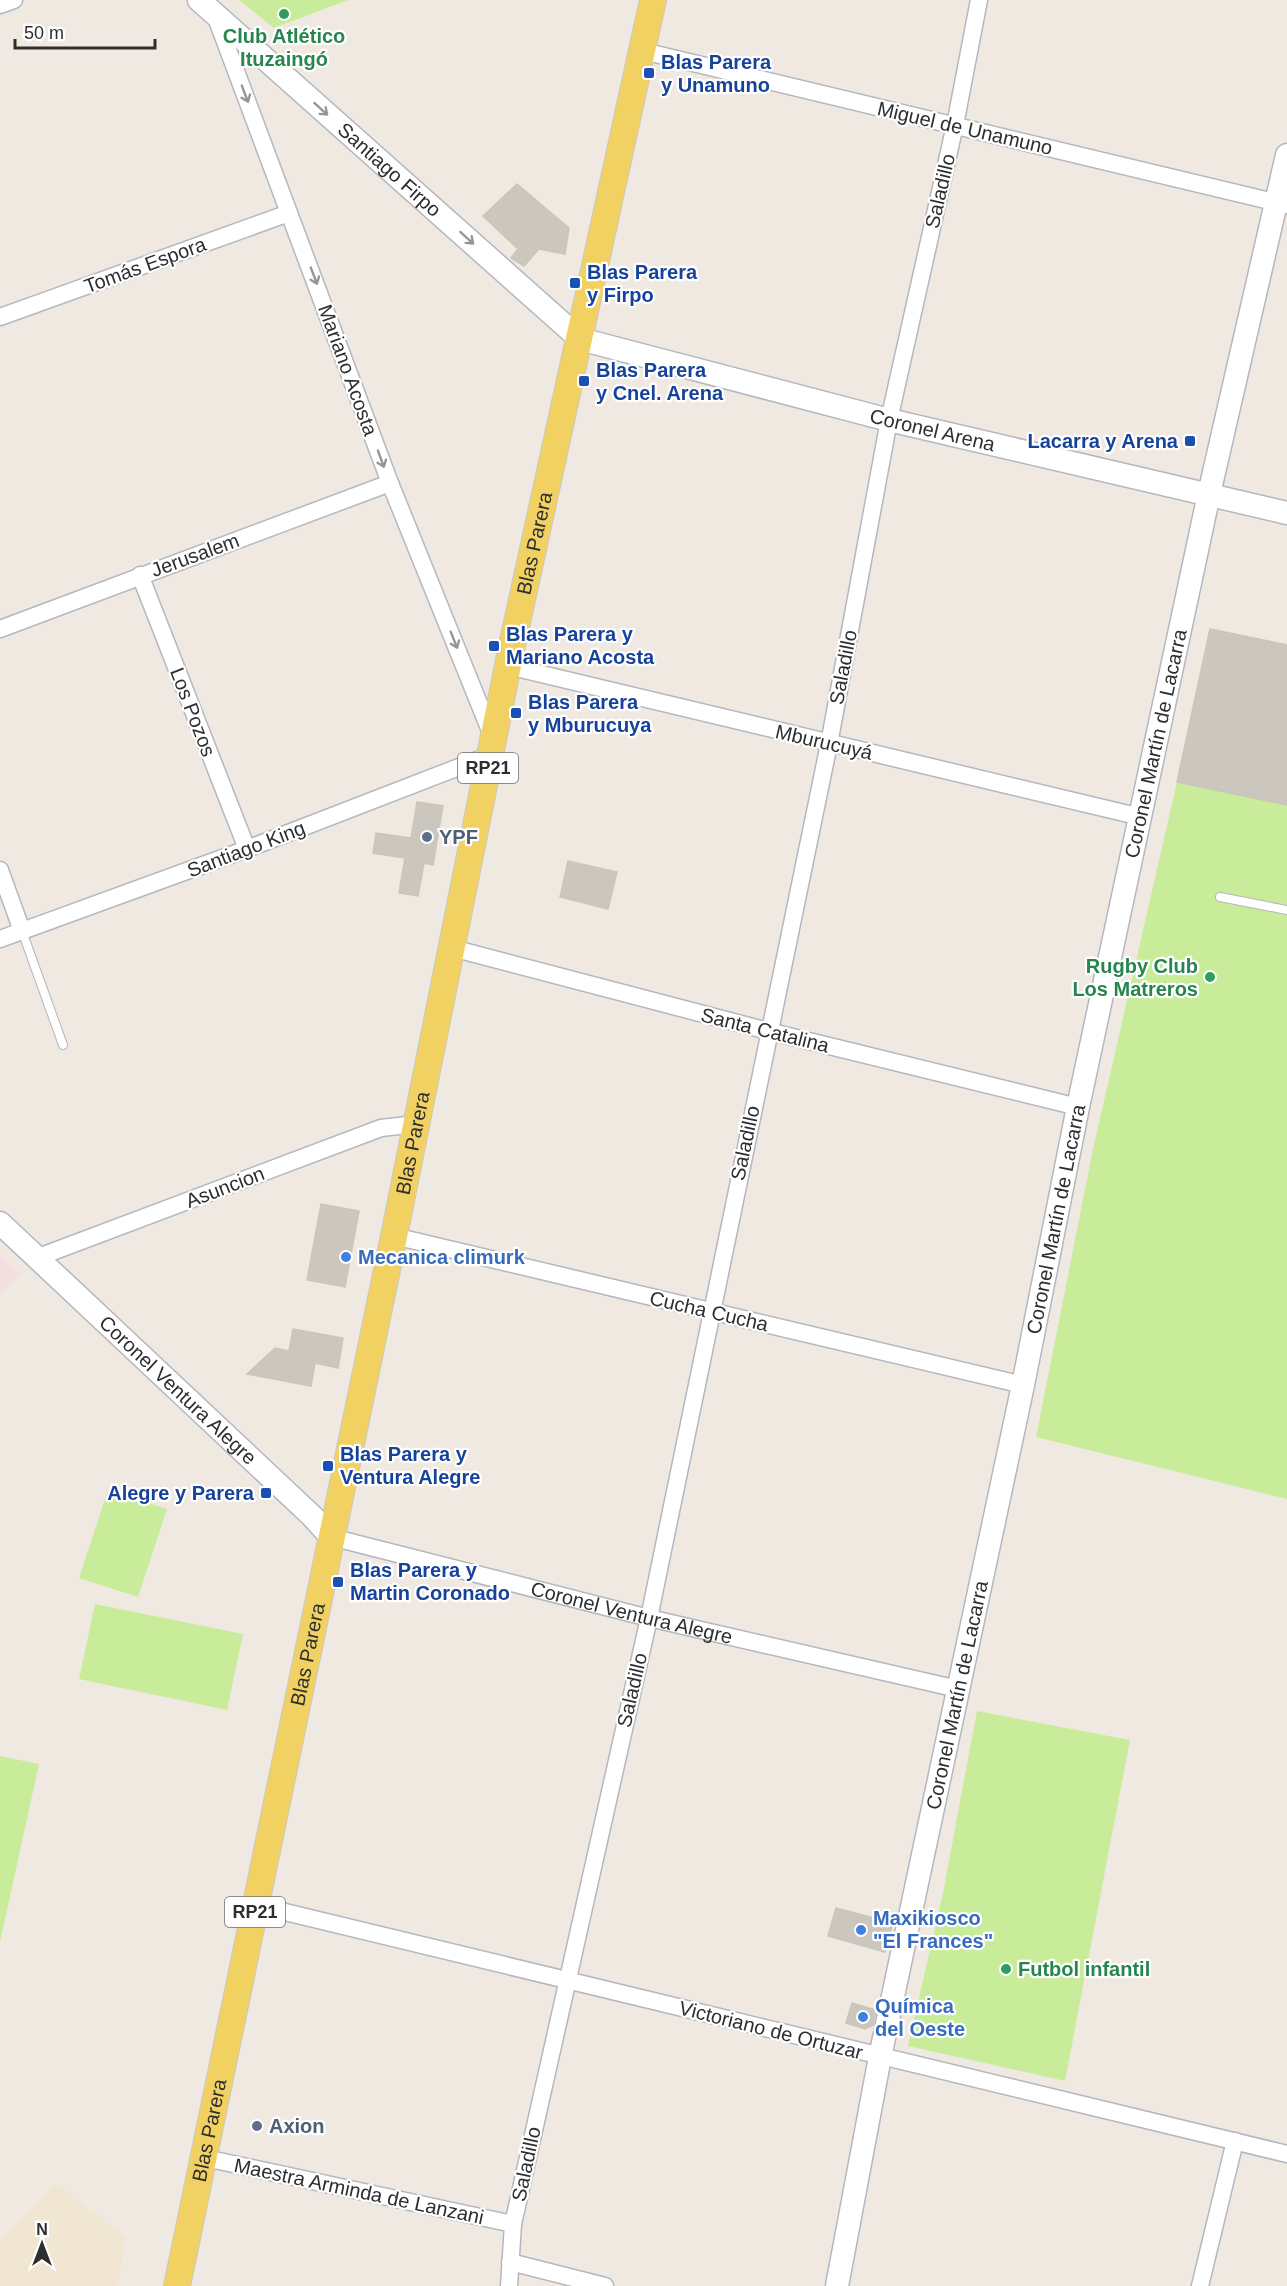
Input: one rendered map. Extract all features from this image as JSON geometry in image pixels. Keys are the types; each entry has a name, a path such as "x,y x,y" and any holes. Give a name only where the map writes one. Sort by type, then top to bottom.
{"main road":[{"name":"Blas Parera","path":"177,2286 394,1236 508,666 653,0"}],"street":[{"path":"0,5 14,0"},
{"name":"Saladillo","path":"509,2286 513,2224 649,1618 710,1311 829,744 889,420 955,125 979,0"},
{"name":"Mariano Acosta","path":"208,4 290,213 390,483 492,747"},
{"name":"Santiago Firpo","path":"208,4 580,339"},
{"name":"Miguel de Unamuno","path":"643,51 1282,203"},
{"name":"Coronel Martín de Lacarra","path":"837,2286 880,2057 1023,1385 1078,1107 1209,494 1282,203 1287,155"},
{"name":"Tomás Espora","path":"0,317 290,213"},
{"name":"Coronel Arena","path":"580,339 889,420 1287,513"},
{"name":"Jerusalem","path":"0,629 390,483"},
{"name":"Los Pozos","path":"140,575 247,849"},
{"name":"Mburucuyá","path":"508,666 1141,817"},
{"name":"Santiago King","path":"0,939 247,849 492,747"},
{"path":"0,870 22,931"},
{"name":"Santa Catalina","path":"452,948 768,1031 1078,1107"},
{"name":"Asuncion","path":"36,1258 381,1128 416,1124"},
{"name":"Coronel Ventura Alegre","path":"0,1223 312,1516 331,1537 649,1618 958,1689"},
{"name":"Cucha Cucha","path":"394,1236 1023,1385"},
{"name":"Victoriano de Ortuzar","path":"256,1905 1287,2154"},
{"path":"1200,2286 1235,2141"},
{"name":"Maestra Arminda de Lanzani","path":"205,2158 513,2224"},
{"path":"510,2262 605,2286"}],"lane":[{"path":"1220,897 1287,910"},
{"path":"22,931 63,1045"}],"shaded area":[{"path":"0,1253 21,1274 0,1293"},
{"path":"56,2183 126,2238 117,2286 0,2286 0,2240"}],"green space":[{"name":"Club Atlético Ituzaingó","path":"239,0 348,0 274,28"},
{"name":"Rugby Club Los Matreros","path":"1177,782 1287,805 1287,1499 1036,1437 1093,1149"},
{"path":"108,1490 167,1509 138,1597 79,1578"},
{"path":"95,1604 243,1634 227,1710 79,1679"},
{"name":"Futbol infantil","path":"977,1711 1130,1740 1065,2081 908,2046 943,1893"},
{"path":"0,1756 39,1764 0,1942"}],"building":[{"path":"517,184 569,228 565,254 539,249 524,266 511,258 518,249 483,216"},
{"path":"1210,629 1287,645 1287,805 1177,782"},
{"path":"417,802 443,806 433,865 424,863 418,896 399,893 405,858 373,853 376,833 411,838"},
{"path":"568,861 617,872 608,909 560,897"},
{"path":"321,1204 359,1211 345,1287 307,1280"},
{"path":"293,1329 343,1338 338,1368 315,1363 311,1386 247,1374 275,1348 289,1351"},
{"name":"Maxikiosco \"El Frances\"","path":"836,1908 893,1923 885,1952 828,1936"},
{"name":"Química del Oeste","path":"852,2003 876,2010 873,2025 865,2029 846,2023"}],"place":[{"name":"Club Atlético Ituzaingó","path":"284,14"},
{"name":"Blas Parera y Unamuno","path":"649,73"},
{"name":"Blas Parera y Firpo","path":"575,283"},
{"name":"Blas Parera y Cnel. Arena","path":"584,381"},
{"name":"Lacarra y Arena","path":"1190,441"},
{"name":"Blas Parera y Mariano Acosta","path":"494,646"},
{"name":"Blas Parera y Mburucuya","path":"516,713"},
{"name":"YPF","path":"427,837"},
{"name":"Rugby Club Los Matreros","path":"1210,977"},
{"name":"Mecanica climurk","path":"346,1257"},
{"name":"Blas Parera y Ventura Alegre","path":"328,1466"},
{"name":"Alegre y Parera","path":"266,1493"},
{"name":"Blas Parera y Martin Coronado","path":"338,1582"},
{"name":"Maxikiosco \"El Frances\"","path":"861,1930"},
{"name":"Futbol infantil","path":"1006,1969"},
{"name":"Química del Oeste","path":"863,2017"},
{"name":"Axion","path":"257,2126"}]}
